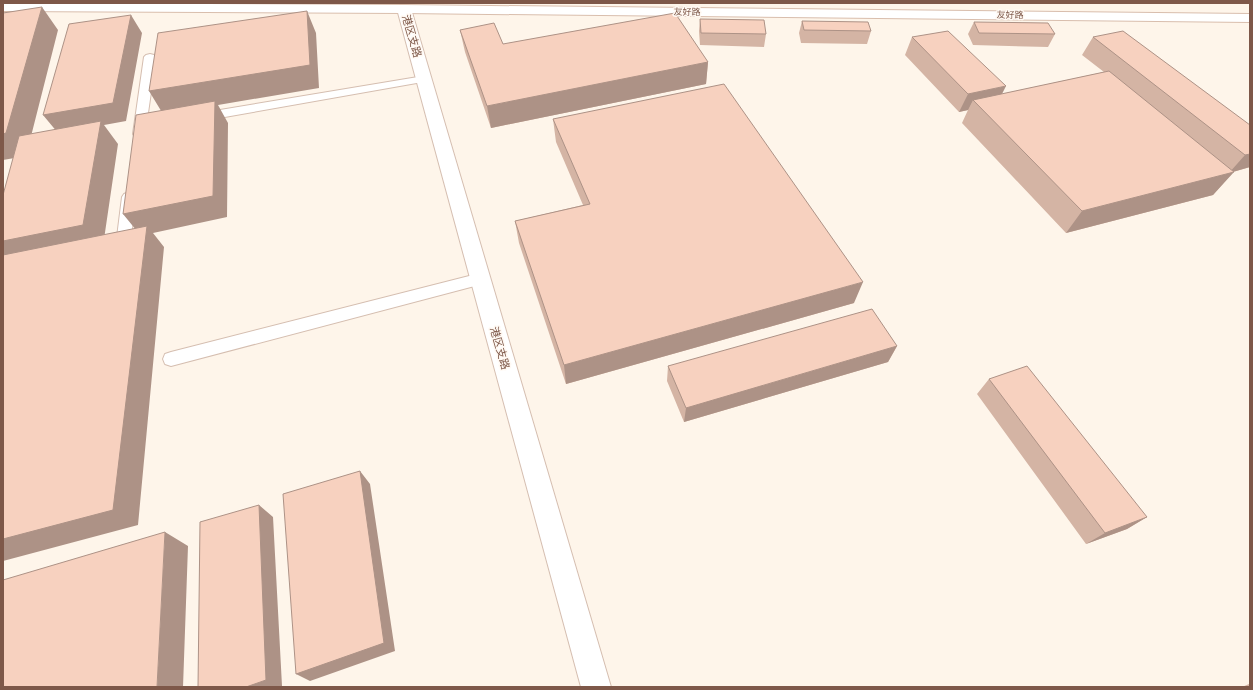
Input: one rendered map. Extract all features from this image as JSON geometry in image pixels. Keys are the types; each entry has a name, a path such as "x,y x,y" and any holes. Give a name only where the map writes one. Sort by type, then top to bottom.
{"street":[{"name":"友好路","path":"3,7 404,9 1250,18"},
{"name":"港区支路","path":"404,9 596,687"}],"lane":[{"path":"137,144 150,58"},
{"path":"193,119 424,79"},
{"path":"140,128 155,126"},
{"path":"124,237 132,182"},
{"path":"171,359 481,280"}],"building":[{"path":"42,7 6,133 3,134 3,13"},
{"path":"307,11 310,65 149,91 158,33"},
{"path":"675,13 708,62 487,106 460,30 494,23 503,44"},
{"path":"131,15 113,103 43,115 69,24"},
{"path":"700,19 764,20 766,34 701,33"},
{"path":"802,21 868,22 871,31 804,30"},
{"path":"974,22 1048,23 1055,34 979,33"},
{"path":"948,31 1006,86 968,94 912,37"},
{"path":"1123,31 1250,125 1250,154 1245,155 1093,37"},
{"path":"1109,71 1234,172 1082,211 973,100"},
{"path":"724,84 863,282 564,365 515,221 590,204 553,119"},
{"path":"215,101 213,196 123,214 136,115"},
{"path":"101,121 83,225 3,241 3,195 19,136"},
{"path":"147,226 113,510 3,539 3,255"},
{"path":"872,309 897,346 686,408 668,366"},
{"path":"1027,366 1147,517 1105,533 989,379"},
{"path":"360,471 384,643 296,674 283,494"},
{"path":"259,505 266,680 246,687 198,687 200,522"},
{"path":"165,532 157,687 3,687 3,580"}]}
